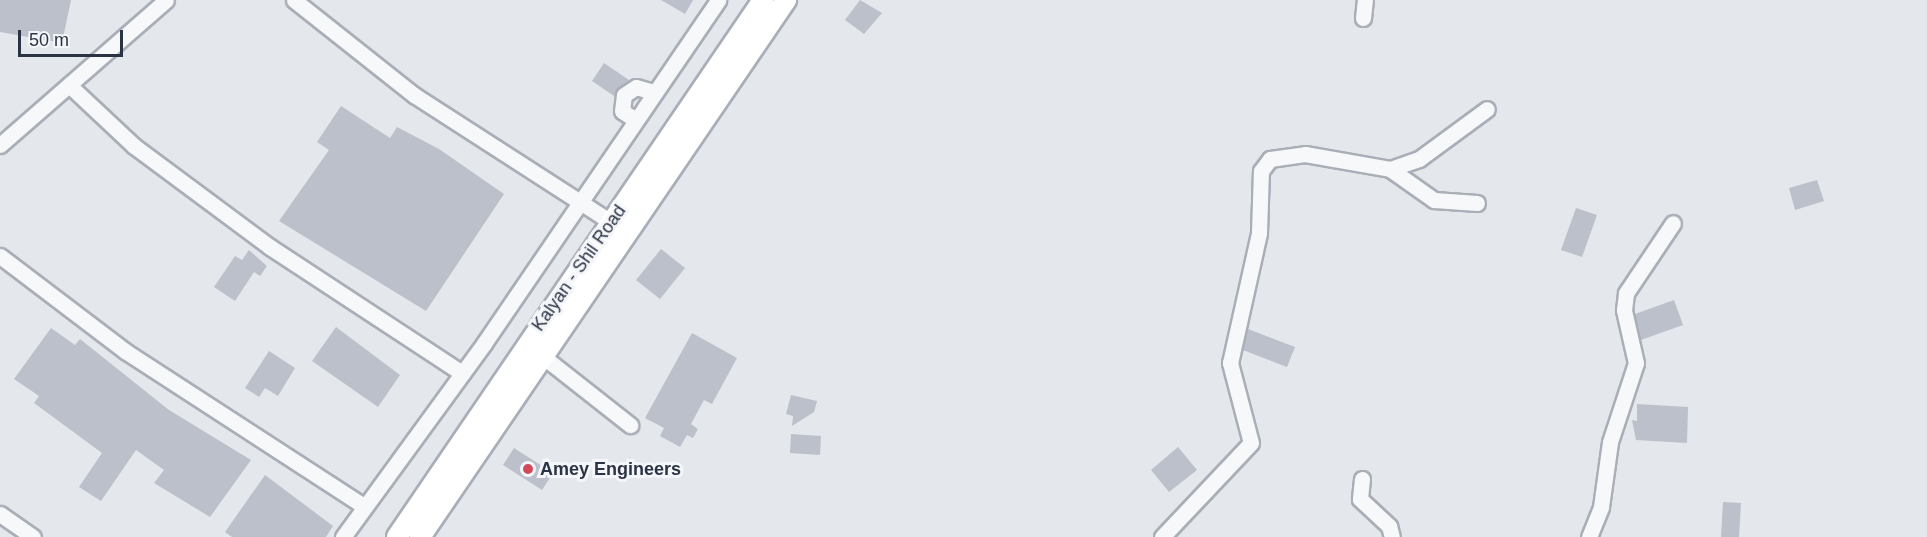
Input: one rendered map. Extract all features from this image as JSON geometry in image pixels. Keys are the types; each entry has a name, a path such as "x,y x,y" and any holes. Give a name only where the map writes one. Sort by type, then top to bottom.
{"main road":[{"name":"Kalyan - Shil Road","path":"420,537 544,357 619,227 764,0"},
{"name":"Kalyan - Shil Road","path":"397,537 527,344 619,227 786,0"}],"street":[{"path":"0,146 166,0"},
{"path":"294,0 414,95 578,203 619,227"},
{"path":"343,537 462,373 634,119 718,0"},
{"path":"1363,18 1365,0"},
{"path":"69,85 134,146 270,247 462,373"},
{"path":"634,119 622,111 624,95 636,87 653,92"},
{"path":"1390,169 1419,159 1486,109"},
{"path":"1162,537 1251,443 1252,434 1230,363 1259,233 1261,171 1270,159 1287,153 1390,169 1434,200 1478,203"},
{"path":"1589,537 1601,507 1610,442 1636,363 1624,310 1626,294 1672,223"},
{"path":"0,256 125,351 365,507"},
{"path":"527,344 630,425"},
{"path":"1362,479 1360,499 1389,526 1392,537"},
{"path":"0,514 33,537"}],"building":[{"path":"0,0 71,0 62,43 0,32"},
{"path":"661,0 693,0 685,14"},
{"path":"860,0 882,13 864,34 845,20"},
{"path":"604,63 629,80 614,96 592,81"},
{"path":"341,106 390,138 397,127 439,149 504,194 426,311 279,221 329,150 317,142"},
{"path":"1817,180 1824,201 1795,210 1789,188"},
{"path":"1576,208 1597,215 1582,257 1561,250"},
{"path":"661,249 685,268 660,299 636,280"},
{"path":"249,250 267,266 260,276 254,272 235,301 214,287 235,256 242,260"},
{"path":"1674,300 1683,325 1641,340 1635,314"},
{"path":"336,327 400,375 378,407 312,361"},
{"path":"51,328 75,345 80,339 169,410 251,460 210,517 154,483 164,470 136,450 101,501 79,487 102,453 34,403 39,396 14,379"},
{"path":"1248,329 1295,347 1287,367 1243,350"},
{"path":"692,333 737,358 712,404 704,400 691,424 698,429 693,438 687,435 680,447 660,436 664,428 645,418"},
{"path":"269,351 295,368 278,396 265,388 259,397 245,388"},
{"path":"791,395 817,401 814,412 792,426 793,416 786,414"},
{"path":"1637,404 1688,407 1687,443 1636,440 1632,420 1637,421"},
{"path":"791,434 821,436 820,455 790,453"},
{"path":"1178,447 1197,470 1169,492 1151,470"},
{"name":"Amey Engineers","path":"514,448 553,473 542,490 503,465"},
{"path":"265,475 333,526 326,537 232,537 225,532"},
{"path":"1723,502 1741,503 1739,537 1721,537"}],"place":[{"name":"Amey Engineers","path":"528,469"}]}
